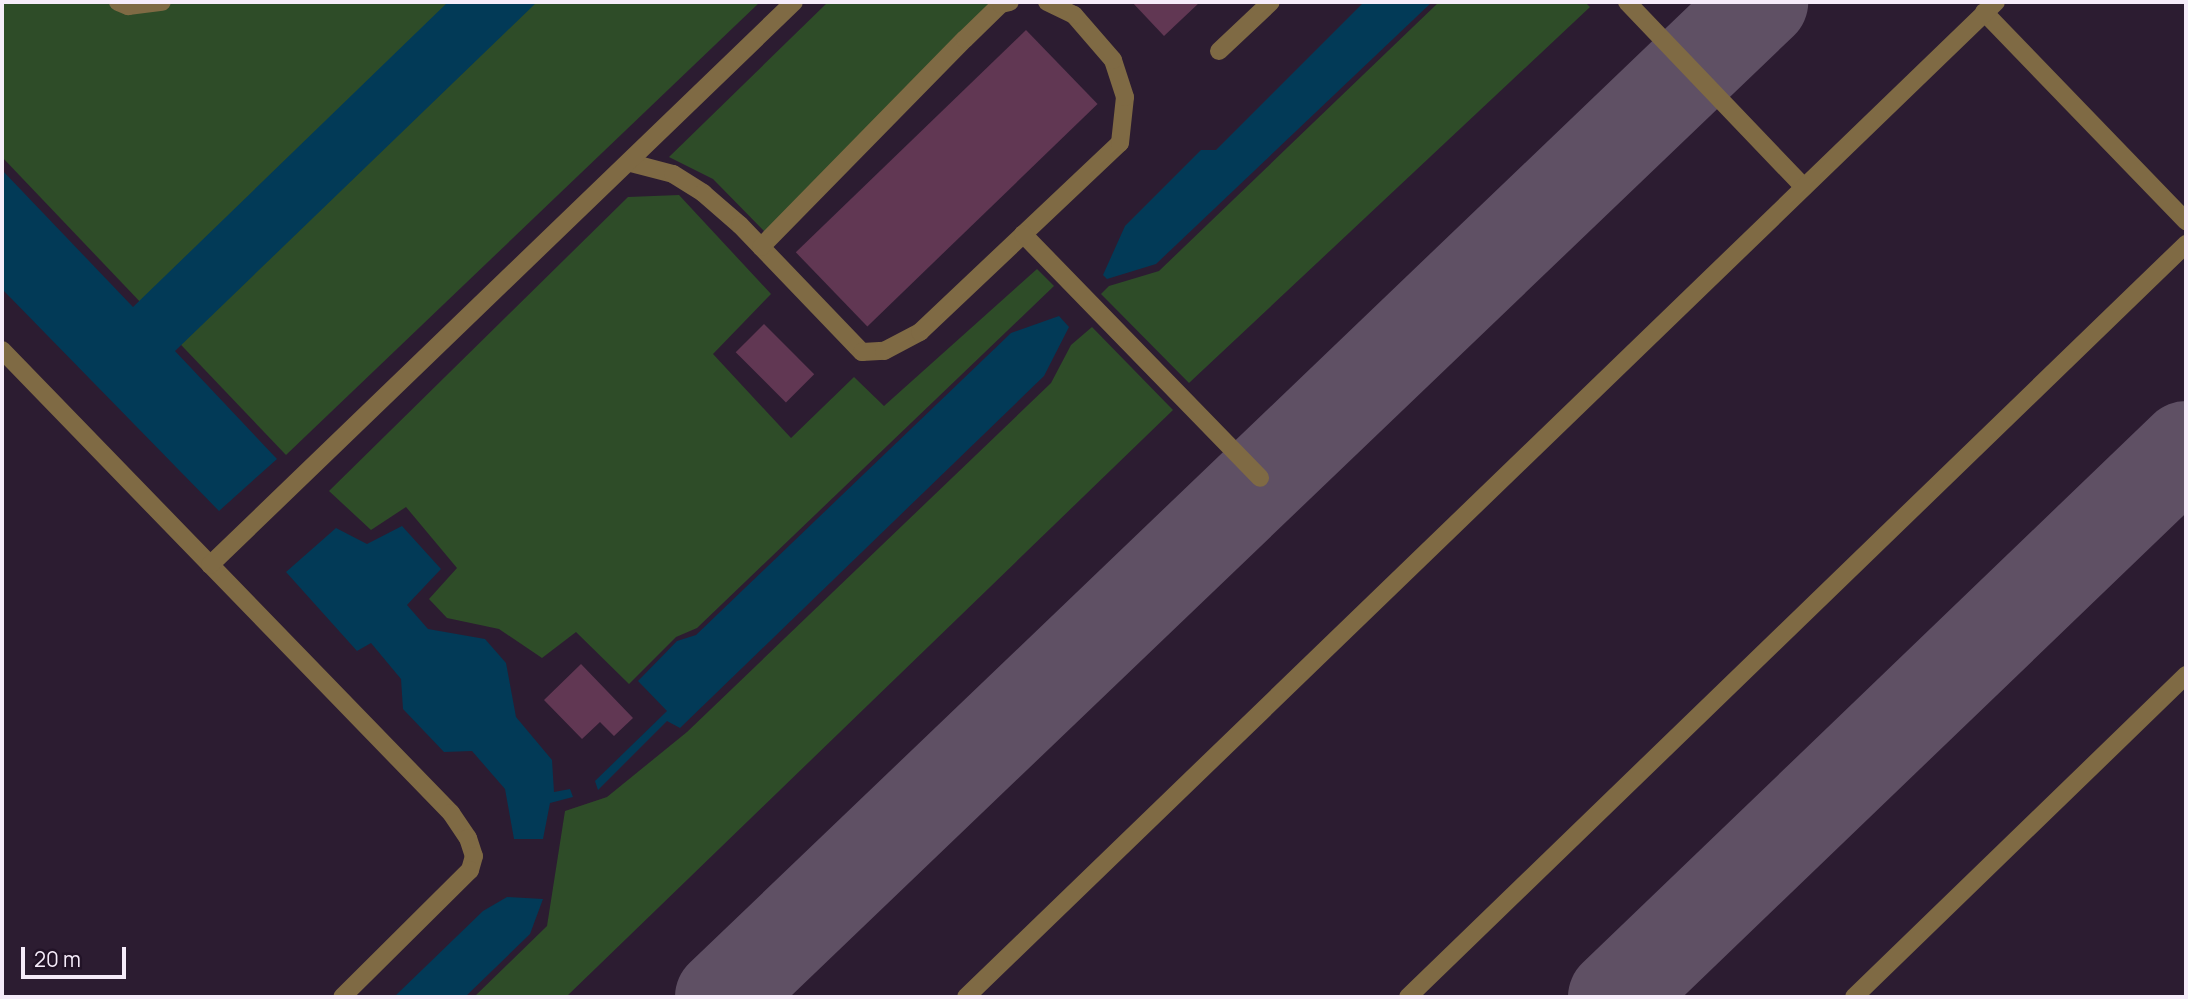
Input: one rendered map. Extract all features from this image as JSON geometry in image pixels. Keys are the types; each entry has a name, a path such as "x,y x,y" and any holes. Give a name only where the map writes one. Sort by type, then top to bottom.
{"lane":[{"path":"118,2 128,6 162,2"},
{"path":"210,565 631,163 793,2"},
{"path":"761,247 965,39 1001,4 1010,2"},
{"path":"631,163 673,174 703,193 761,247 862,352 884,351 920,332 1120,143 1126,119 1125,97 1113,60 1074,15 1047,2"},
{"path":"1219,51 1271,2"},
{"path":"1627,2 1804,187"},
{"path":"966,997 1990,7 2186,221"},
{"path":"1023,234 1259,478"},
{"path":"1408,997 2186,244"},
{"path":"2,350 451,813 474,856 458,883 342,997"},
{"path":"1854,997 2186,675"}],"green space":[{"path":"2,2 760,2 286,455 2,157"},
{"path":"828,2 993,2 765,232 713,179 669,157"},
{"path":"1439,2 1585,2 1590,7 1189,383 1101,294 1109,286 1159,271"},
{"path":"679,195 771,294 713,354 791,438 854,377 884,406 1037,269 1054,286 697,628 676,637 629,684 576,632 542,658 499,629 447,618 429,599 457,568 406,507 371,530 329,491 628,197"},
{"path":"1092,327 1173,410 566,997 474,997 547,926 565,811 607,797 687,732 1051,383 1071,345"}],"water":[{"path":"448,2 537,2 175,351 277,459 219,511 2,289 2,170 133,307"},
{"path":"1364,2 1432,2 1156,264 1107,279 1103,275 1125,226 1201,150 1216,150"},
{"path":"1059,316 1069,327 1044,376 680,728 667,721 598,790 595,781 667,711 638,681 677,641 696,635 1011,333"},
{"path":"402,526 441,569 407,605 428,629 485,639 506,663 516,717 552,760 554,792 570,789 573,797 550,803 543,839 514,839 505,789 472,751 444,752 403,709 401,679 371,643 357,651 286,572 336,528 367,544"},
{"path":"507,897 543,899 530,934 465,997 394,997 483,911"}],"building":[{"path":"1132,2 1200,2 1164,36"},
{"path":"1026,30 1098,104 867,326 796,252"},
{"path":"764,324 814,374 786,402 736,352"},
{"path":"581,664 633,718 614,736 600,722 582,739 544,700"}],"taxiway":[{"path":"722,997 1761,2"},
{"path":"1615,997 2186,448"}]}
